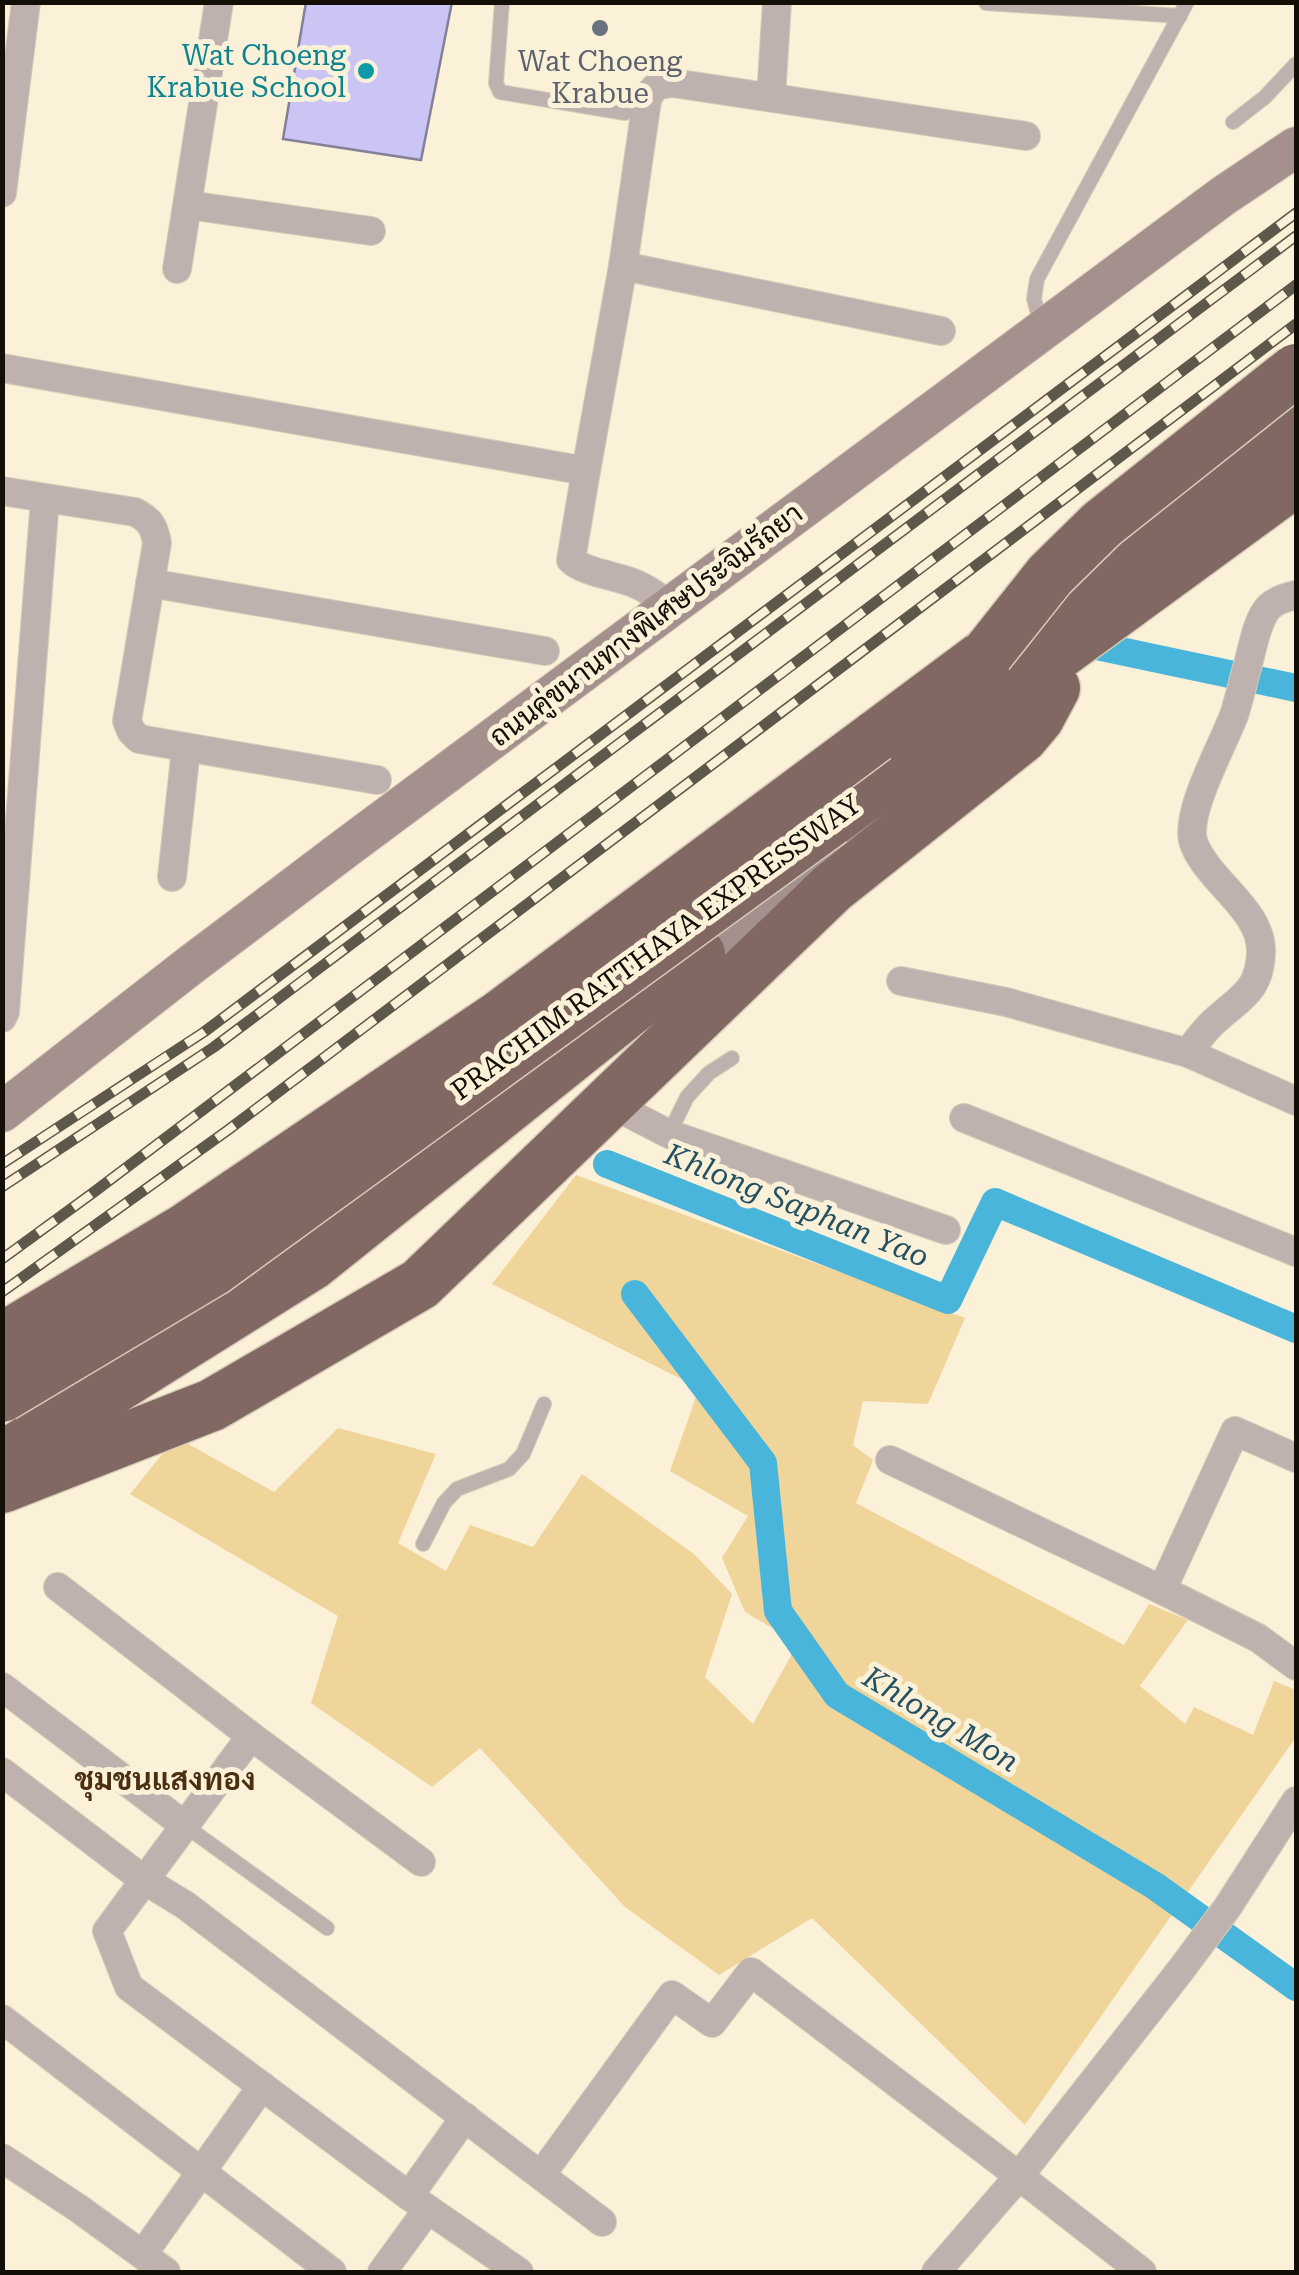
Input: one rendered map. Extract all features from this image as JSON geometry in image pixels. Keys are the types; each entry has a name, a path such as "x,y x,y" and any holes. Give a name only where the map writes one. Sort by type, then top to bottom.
{"highway":[{"path":"988,653 1050,575 1102,524 1296,370"},
{"name":"PRACHIM RATTHAYA EXPRESSWAY","path":"2,1339 186,1229 498,1017 1296,424"},
{"name":"PRACHIM RATTHAYA EXPRESSWAY","path":"2,1396 213,1270 1296,480"},
{"path":"2,1487 212,1405 420,1284 832,888 1022,738 1068,678"},
{"path":"2,1458 312,1264 676,948"}],"main road":[{"name":"ถนนคู่ขนานทางพิเศษประจิมรัถยา","path":"2,1112 207,952 1223,196 1296,147"},
{"path":"676,948 634,916 641,887 1296,398"},
{"path":"2,1410 98,1350 128,1323 158,1247 184,1213 499,990 612,940 676,948 1068,678 1296,507"}],"street":[{"path":"2,193 10,66 26,2"},
{"path":"177,268 219,2"},
{"path":"771,97 777,2"},
{"path":"672,607 644,586 576,566 571,560 651,90 658,84 674,83 1026,136"},
{"path":"188,206 371,230"},
{"path":"623,266 941,331"},
{"path":"2,368 586,471"},
{"path":"2,491 135,512 154,527 157,543 127,721 130,731 139,739 377,780"},
{"path":"2,1018 45,498"},
{"path":"150,583 545,650"},
{"path":"1188,1053 1216,1019 1250,992 1258,975 1260,936 1253,919 1206,864 1193,841 1193,818 1233,716 1257,629 1268,607 1296,594"},
{"path":"172,877 186,749"},
{"path":"901,981 1006,1002 1188,1053 1296,1100"},
{"path":"609,1103 668,1134 946,1230"},
{"path":"964,1118 1296,1252"},
{"path":"1162,1590 1236,1430 1296,1458"},
{"path":"890,1460 1258,1638 1296,1666"},
{"path":"58,1587 421,1862"},
{"path":"2,1687 184,1825"},
{"path":"251,1736 107,1930 129,1987 418,2203 518,2272"},
{"path":"2,1772 144,1880 185,1905 602,2222"},
{"path":"936,2272 1019,2176 1180,1971 1227,1908 1296,1801"},
{"path":"541,2175 672,1994 712,2023 750,1972 1142,2272"},
{"path":"2,2018 332,2272"},
{"path":"142,2254 262,2086"},
{"path":"382,2272 466,2118"},
{"path":"2,2158 166,2272"}],"lane":[{"path":"502,2 496,83 500,92 625,113"},
{"path":"986,3 1183,9 1037,279 1034,299 1042,331"},
{"path":"1233,122 1265,97 1296,64"},
{"path":"668,1134 687,1097 709,1073 732,1058"},
{"path":"423,1544 444,1503 457,1489 509,1469 523,1454 544,1404"},
{"path":"184,1825 327,1928"}],"shaded area":[{"path":"576,1175 965,1318 928,1404 863,1401 853,1445 873,1460 856,1503 1124,1645 1149,1604 1188,1620 1140,1686 1185,1724 1194,1707 1253,1735 1274,1681 1296,1690 1296,1737 1025,2125 812,1918 719,1975 625,1907 480,1748 432,1787 311,1703 338,1616 130,1494 176,1437 274,1492 338,1428 436,1454 398,1543 446,1571 470,1525 533,1547 582,1474 694,1554 732,1594 705,1677 753,1724 798,1643 745,1612 722,1558 748,1516 670,1471 699,1388 492,1284"}],"building":[{"name":"Wat Choeng Krabue School","path":"306,2 452,2 421,160 283,139"}],"waterway":[{"path":"1073,641 1296,688"},
{"name":"Khlong Saphan Yao","path":"607,1164 948,1300 995,1202 1296,1329"},
{"name":"Khlong Mon","path":"635,1294 763,1463 778,1611 837,1695 1155,1886 1296,1987"}],"railway":[{"path":"2,1164 204,1032 1296,213"},
{"path":"2,1187 214,1047 1296,236"},
{"path":"2,1259 1296,285"},
{"path":"2,1292 228,1130 1296,324"}],"place":[{"name":"Wat Choeng Krabue","path":"600,28"},
{"name":"Wat Choeng Krabue School","path":"366,71"}],"district":[{"name":"ชุมชนแสงทอง","path":"165,1779"}]}
